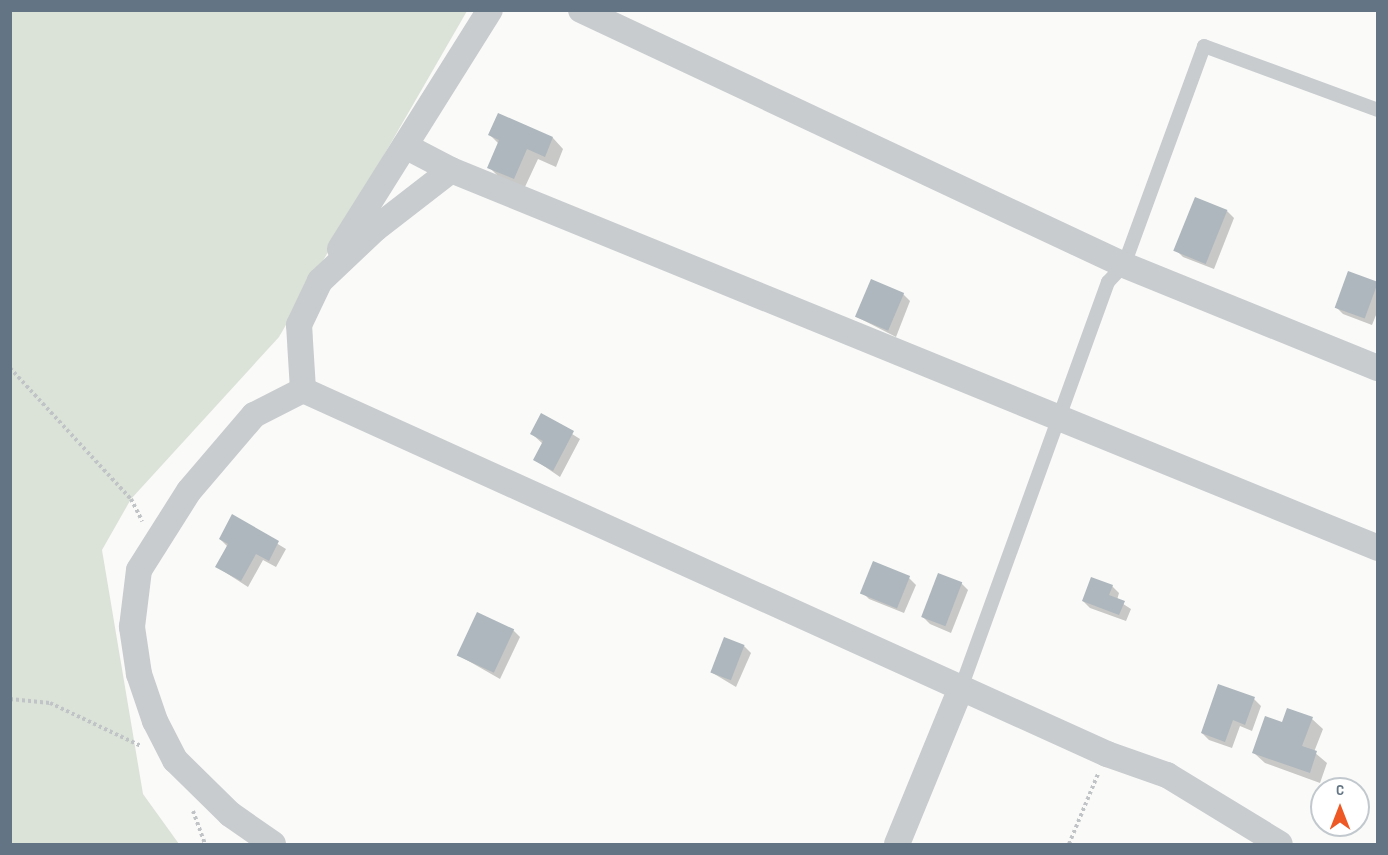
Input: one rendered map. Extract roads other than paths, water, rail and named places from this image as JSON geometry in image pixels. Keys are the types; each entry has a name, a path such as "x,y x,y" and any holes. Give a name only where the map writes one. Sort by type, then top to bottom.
{"street":[{"path":"303,390 299,325 320,281 490,10"},
{"path":"581,10 1124,265 1377,368"},
{"path":"405,146 451,170 1377,548"},
{"path":"320,281 375,229 451,170"},
{"path":"303,390 1107,754 1167,776 1280,844"},
{"path":"273,844 230,814 175,760 155,721 139,674 132,627 140,570 189,491 254,416 303,390"},
{"path":"897,844 961,688"}],"lane":[{"path":"961,688 1108,282 1124,265 1204,46 1377,110"}]}
